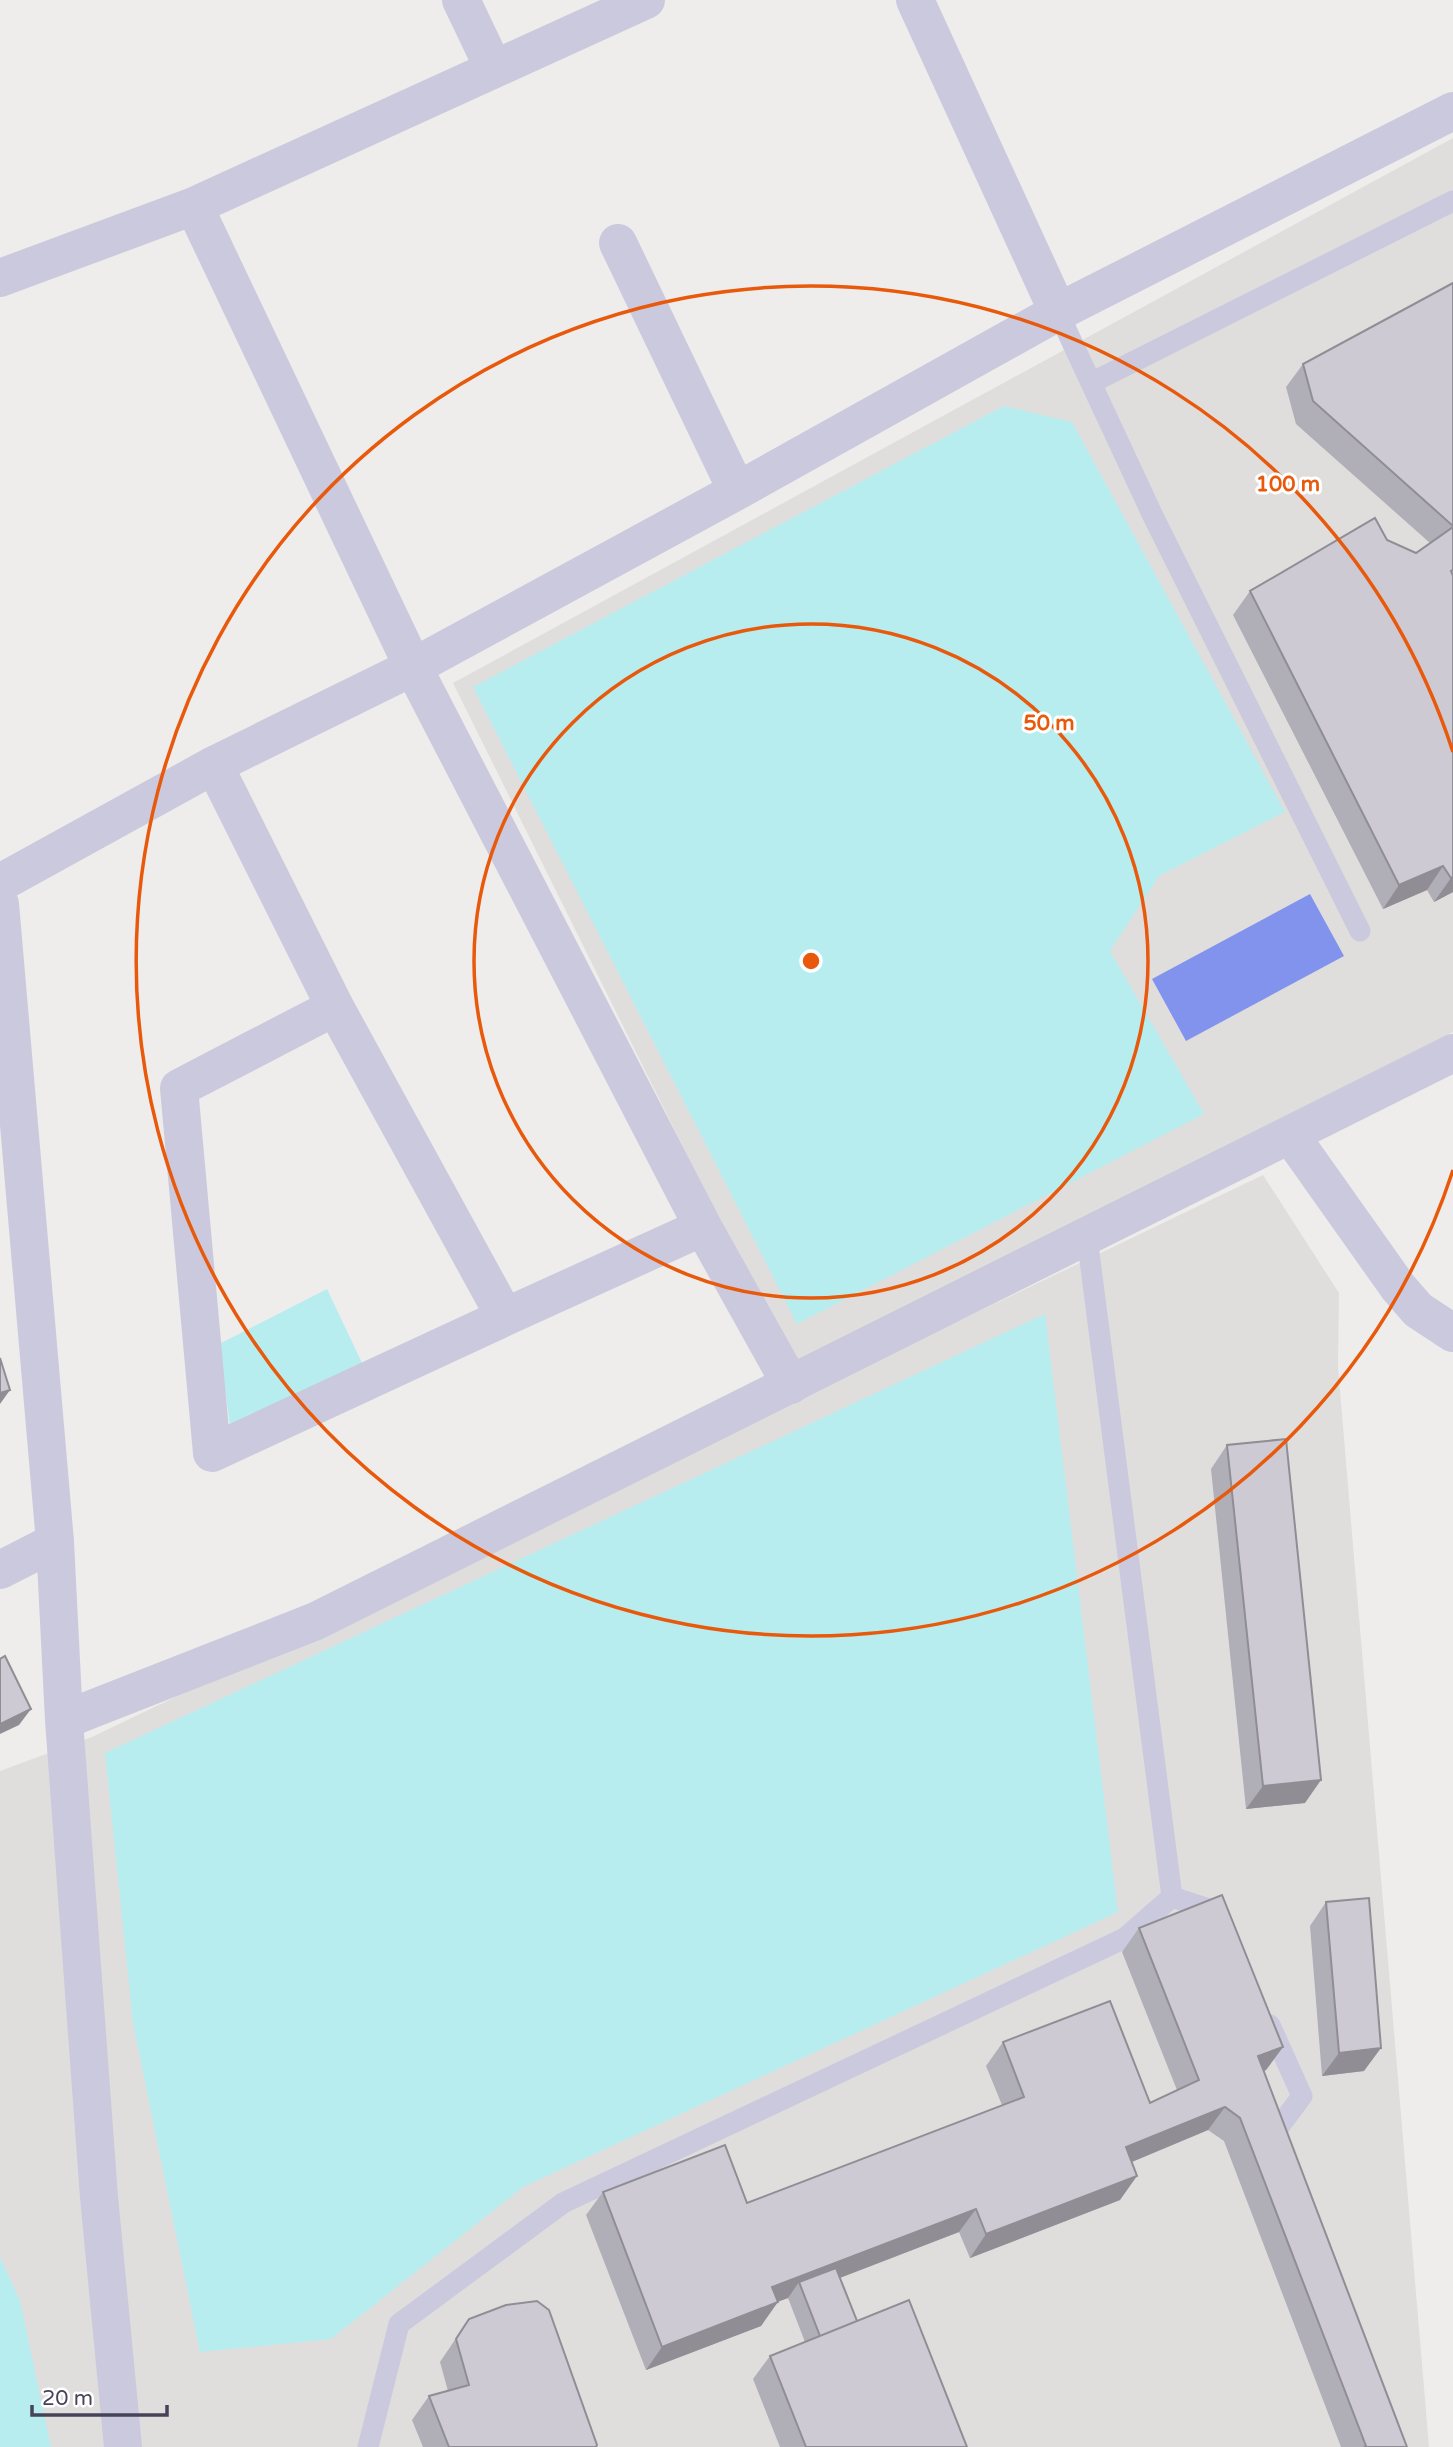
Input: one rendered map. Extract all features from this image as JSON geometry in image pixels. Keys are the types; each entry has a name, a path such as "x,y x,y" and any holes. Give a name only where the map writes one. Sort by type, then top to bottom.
{"street":[{"path":"461,0 494,69"},
{"path":"0,278 194,206 646,0"},
{"path":"915,0 1058,312"},
{"path":"0,883 214,765 413,667 1058,312 1453,111"},
{"path":"194,206 413,667 703,1227 791,1385"},
{"path":"618,243 737,491"},
{"path":"214,765 335,1007 505,1317"},
{"path":"0,904 55,1542 64,1720 99,2197 123,2447"},
{"path":"335,1007 179,1088 212,1453 703,1227"},
{"path":"64,1720 316,1621 1453,1054"},
{"path":"1292,1136 1398,1287 1418,1310 1453,1333"},
{"path":"0,1570 55,1542"}],"lane":[{"path":"1091,383 1453,201"},
{"path":"1058,312 1152,514 1360,931"},
{"path":"1087,1237 1172,1896"},
{"path":"1172,1896 1218,1912 1230,1936"},
{"path":"368,2447 399,2325 563,2203 1125,1938 1172,1896"},
{"path":"1263,2010 1302,2096 1276,2131"}],"shaded area":[{"path":"1453,138 1453,1032 792,1367 453,683"},
{"path":"1004,406 1072,422 1285,812 1159,876 1110,951 1204,1114 797,1324 473,687"},
{"path":"1263,1175 1339,1293 1338,1367 1429,2447 0,2447 0,1771 92,1737"},
{"path":"327,1289 363,1365 230,1426 219,1344"},
{"path":"1045,1314 1118,1912 523,2187 331,2339 200,2352 133,2023 105,1753"},
{"path":"0,2257 20,2301 51,2447 0,2447"}],"water":[{"path":"1310,894 1344,956 1186,1041 1152,979"}],"building":[{"path":"1453,283 1453,526 1313,401 1303,364"},
{"path":"1375,518 1387,540 1416,553 1453,527 1451,878 1443,866 1399,885 1250,591"},
{"path":"0,1358 10,1390 0,1393"},
{"path":"1286,1439 1321,1780 1263,1786 1227,1445"},
{"path":"5,1656 31,1709 0,1724 0,1659"},
{"path":"1222,1895 1283,2047 1258,2056 1407,2447 1364,2447 1366,2446 1240,2118 1225,2107 1126,2147 1137,2176 986,2234 976,2209 772,2287 778,2302 662,2347 603,2192 725,2145 747,2203 1024,2097 1003,2042 1110,2001 1150,2103 1199,2080 1139,1928"},
{"path":"1369,1898 1381,2048 1339,2053 1326,1902"},
{"path":"836,2268 857,2321 820,2336 799,2282"},
{"path":"909,2300 967,2447 806,2447 770,2356"},
{"path":"537,2301 549,2310 596,2447 449,2447 429,2396 469,2385 456,2339 469,2319 506,2305"}]}
